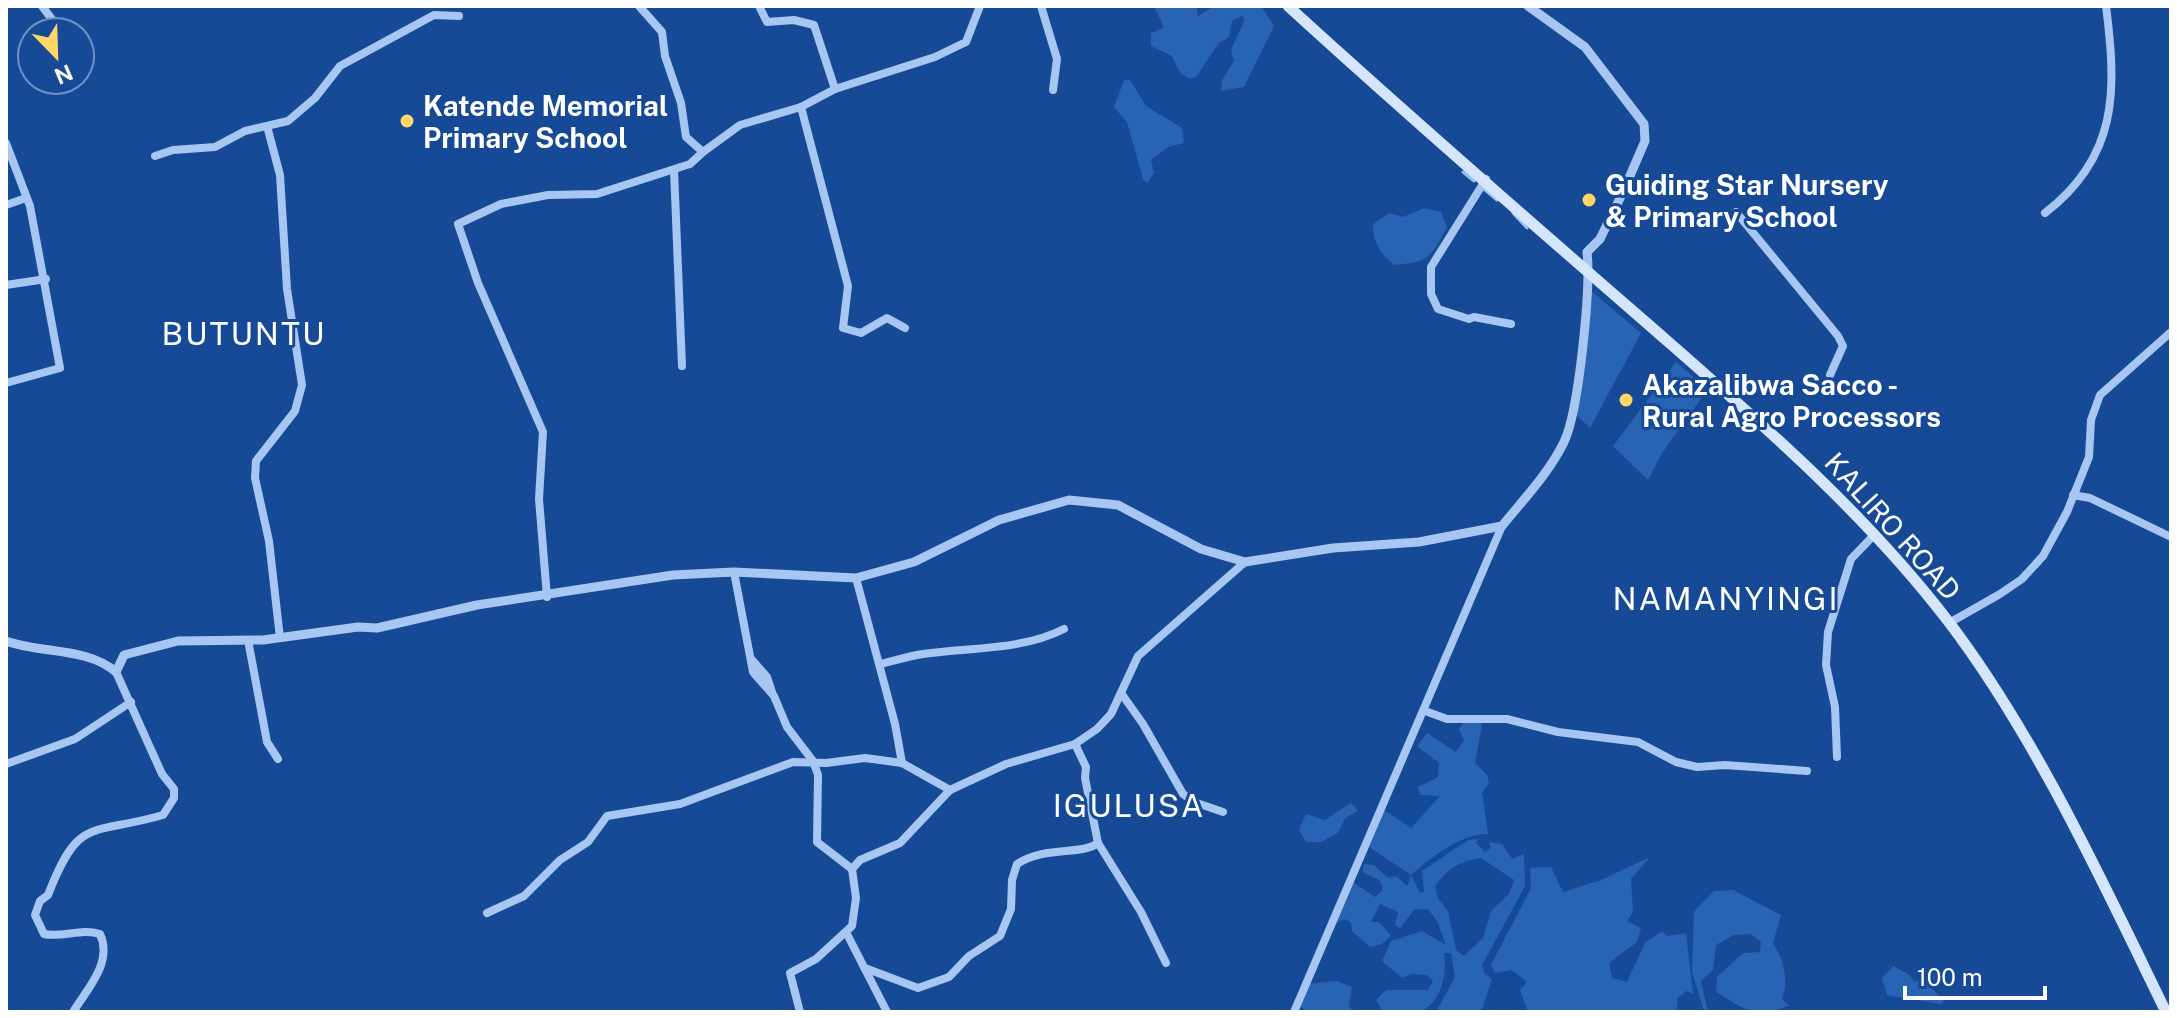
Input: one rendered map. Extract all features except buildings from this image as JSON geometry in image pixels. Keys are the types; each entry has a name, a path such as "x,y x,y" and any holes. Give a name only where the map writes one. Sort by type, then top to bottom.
{"main road":[{"name":"KALIRO ROAD","path":"1288,6 1733,398 1875,534 1949,623 1990,680 2062,806 2166,1012"}],"street":[{"path":"639,6 662,32 665,56 681,103 686,137 703,152"},
{"path":"759,6 767,22 794,20 814,25 835,89"},
{"path":"547,597 539,499 543,432 478,283 458,224 501,204 548,195 597,194 690,164 740,125 801,107 835,89 935,57 966,42 980,6"},
{"path":"1041,6 1057,59 1053,90"},
{"path":"1294,1012 1368,844 1414,728 1425,711 1457,624 1502,526 1535,485 1568,432 1589,273 1587,252 1600,239 1645,141 1644,124 1585,47 1528,6"},
{"path":"2045,213 2070,190 2103,144 2112,89 2106,6"},
{"path":"155,156 173,150 215,147 245,131 288,121 315,98 340,66 434,15 459,16"},
{"path":"801,107 848,286 843,328 861,333 887,318 905,328"},
{"path":"267,126 280,175 287,289 302,385 295,411 256,461 255,478 269,541 280,638"},
{"path":"6,143 26,198 46,279 60,368 6,383"},
{"path":"674,170 682,366"},
{"path":"1486,179 1431,267 1431,294 1438,309 1511,324"},
{"path":"6,205 26,198"},
{"path":"1736,212 1838,336 1843,346 1830,375"},
{"path":"6,285 46,279"},
{"path":"1949,623 2022,579 2043,556 2089,457 2091,420 2100,395 2171,332"},
{"path":"2073,495 2090,498 2171,537"},
{"path":"6,641 33,650 100,658 178,641 280,638 358,627 377,628 477,605 547,597 673,575 734,572 856,578 914,562 1012,515 1069,500 1118,505 1201,549 1245,562 1364,544 1419,542 1502,526"},
{"path":"1837,757 1835,707 1826,665 1828,632 1851,559 1875,534"},
{"path":"800,1012 790,973 847,934 855,917 852,869 860,860 900,843 950,790 1006,764 1075,744 1111,714 1138,656 1153,639 1245,562"},
{"path":"734,572 749,657 759,682 774,696 787,727 813,761 818,775 817,842 852,869"},
{"path":"856,578 880,664 902,763"},
{"path":"880,664 921,654 981,651 1044,639 1064,629"},
{"path":"248,640 267,742 278,759"},
{"path":"116,672 124,655"},
{"path":"73,1012 100,970 106,947 100,934 90,931 55,936 44,934 35,915 40,901 48,895 75,840 92,831 163,815 174,798 174,789 162,774 116,672 100,658"},
{"path":"1121,693 1183,794 1194,802 1223,812"},
{"path":"6,764 75,739 131,702"},
{"path":"1425,711 1447,719 1507,719 1558,732 1638,742 1676,762 1697,767 1725,765 1807,771"},
{"path":"1075,744 1086,767 1085,778 1098,843 1141,912 1166,963"},
{"path":"487,913 524,896 560,860 580,849 607,816 680,804 793,762 865,758 902,763 950,790"},
{"path":"865,968 918,988 949,977 969,956 1000,936 1011,909 1012,880 1017,864 1048,850 1091,848 1098,843"},
{"path":"847,934 887,1012"}],"shaded area":[{"path":"1154,6 1196,6 1198,16 1215,6 1261,6 1274,26 1244,87 1221,91 1222,80 1234,61 1231,50 1244,21 1243,15 1232,21 1229,37 1219,43 1196,77 1189,79 1179,71 1172,56 1151,46 1151,33 1164,28"},
{"path":"1124,80 1130,80 1146,106 1182,128 1184,143 1168,147 1151,160 1154,173 1147,183 1143,179 1127,122 1114,107"},
{"path":"1424,208 1441,212 1447,227 1442,237 1422,260 1394,265 1378,247 1373,224 1389,213 1403,217"},
{"path":"1590,290 1641,333 1590,428 1572,411"},
{"path":"1676,362 1708,389 1662,453 1648,480 1613,446"},
{"path":"1472,719 1482,724 1475,763 1487,775 1489,783 1482,792 1488,834 1457,842 1411,875 1369,847 1384,810 1411,828 1440,796 1420,795 1418,787 1438,777 1439,763 1417,746 1427,733 1456,752 1464,740 1459,729 1464,721"},
{"path":"1351,803 1358,811 1345,818 1338,833 1321,842 1306,842 1299,830 1306,814 1325,820"},
{"path":"1479,839 1476,843 1485,852 1491,848 1489,842 1502,844 1512,859 1524,854 1525,886 1482,965 1484,973 1492,979 1481,1012 1436,1012 1455,977 1451,953 1444,953 1442,986 1429,1006 1413,1013 1383,1012 1376,1000 1386,990 1428,990 1433,981 1427,975 1412,974 1402,978 1382,961 1391,941 1422,931 1446,945 1437,921 1428,909 1414,910 1400,928 1395,925 1398,912 1380,904 1371,922 1379,922 1391,936 1382,944 1370,947 1352,931 1351,922 1344,919 1336,923 1353,882 1375,897 1383,890 1380,881 1363,872 1364,864 1374,865 1388,878 1396,876 1407,886 1411,875 1420,893 1424,892 1422,871 1468,840","holes":["1481,858 1514,880 1509,894 1491,911 1483,938 1464,956 1456,950 1448,911 1438,898 1435,886 1455,867"]},
{"path":"1650,857 1631,879 1633,912 1627,921 1641,928 1637,942 1609,963 1612,978 1627,982 1645,943 1662,931 1667,936 1686,933 1693,994 1686,991 1678,998 1676,1012 1528,1012 1520,990 1527,982 1512,970 1495,973 1491,965 1531,888 1530,868 1551,867 1563,892 1601,880"},
{"path":"1733,890 1781,915 1773,943 1784,970 1782,999 1789,1006 1751,1011 1716,992 1717,977 1743,953 1760,952 1761,942 1751,934 1734,935 1716,945 1713,970 1701,981 1708,1012 1704,1011 1692,972 1694,911 1714,891"},
{"path":"1893,966 1910,975 1914,982 1929,975 1938,977 1929,986 1944,1000 1941,1004 1887,995 1882,978"},
{"path":"1337,981 1352,987 1349,1006 1353,1012 1307,1012 1298,1004 1307,984"}],"waterway":[{"path":"1463,172 1474,181"},
{"path":"1484,189 1497,200"},
{"path":"1513,213 1527,228"}],"place":[{"name":"Katende Memorial Primary School","path":"407,121"},
{"name":"Guiding Star Nursery & Primary School","path":"1589,200"},
{"name":"Akazalibwa Sacco - Rural Agro Processors","path":"1626,400"}],"district":[{"name":"BUTUNTU","path":"244,333"},
{"name":"NAMANYINGI","path":"1726,598"},
{"name":"IGULUSA","path":"1129,805"}]}
